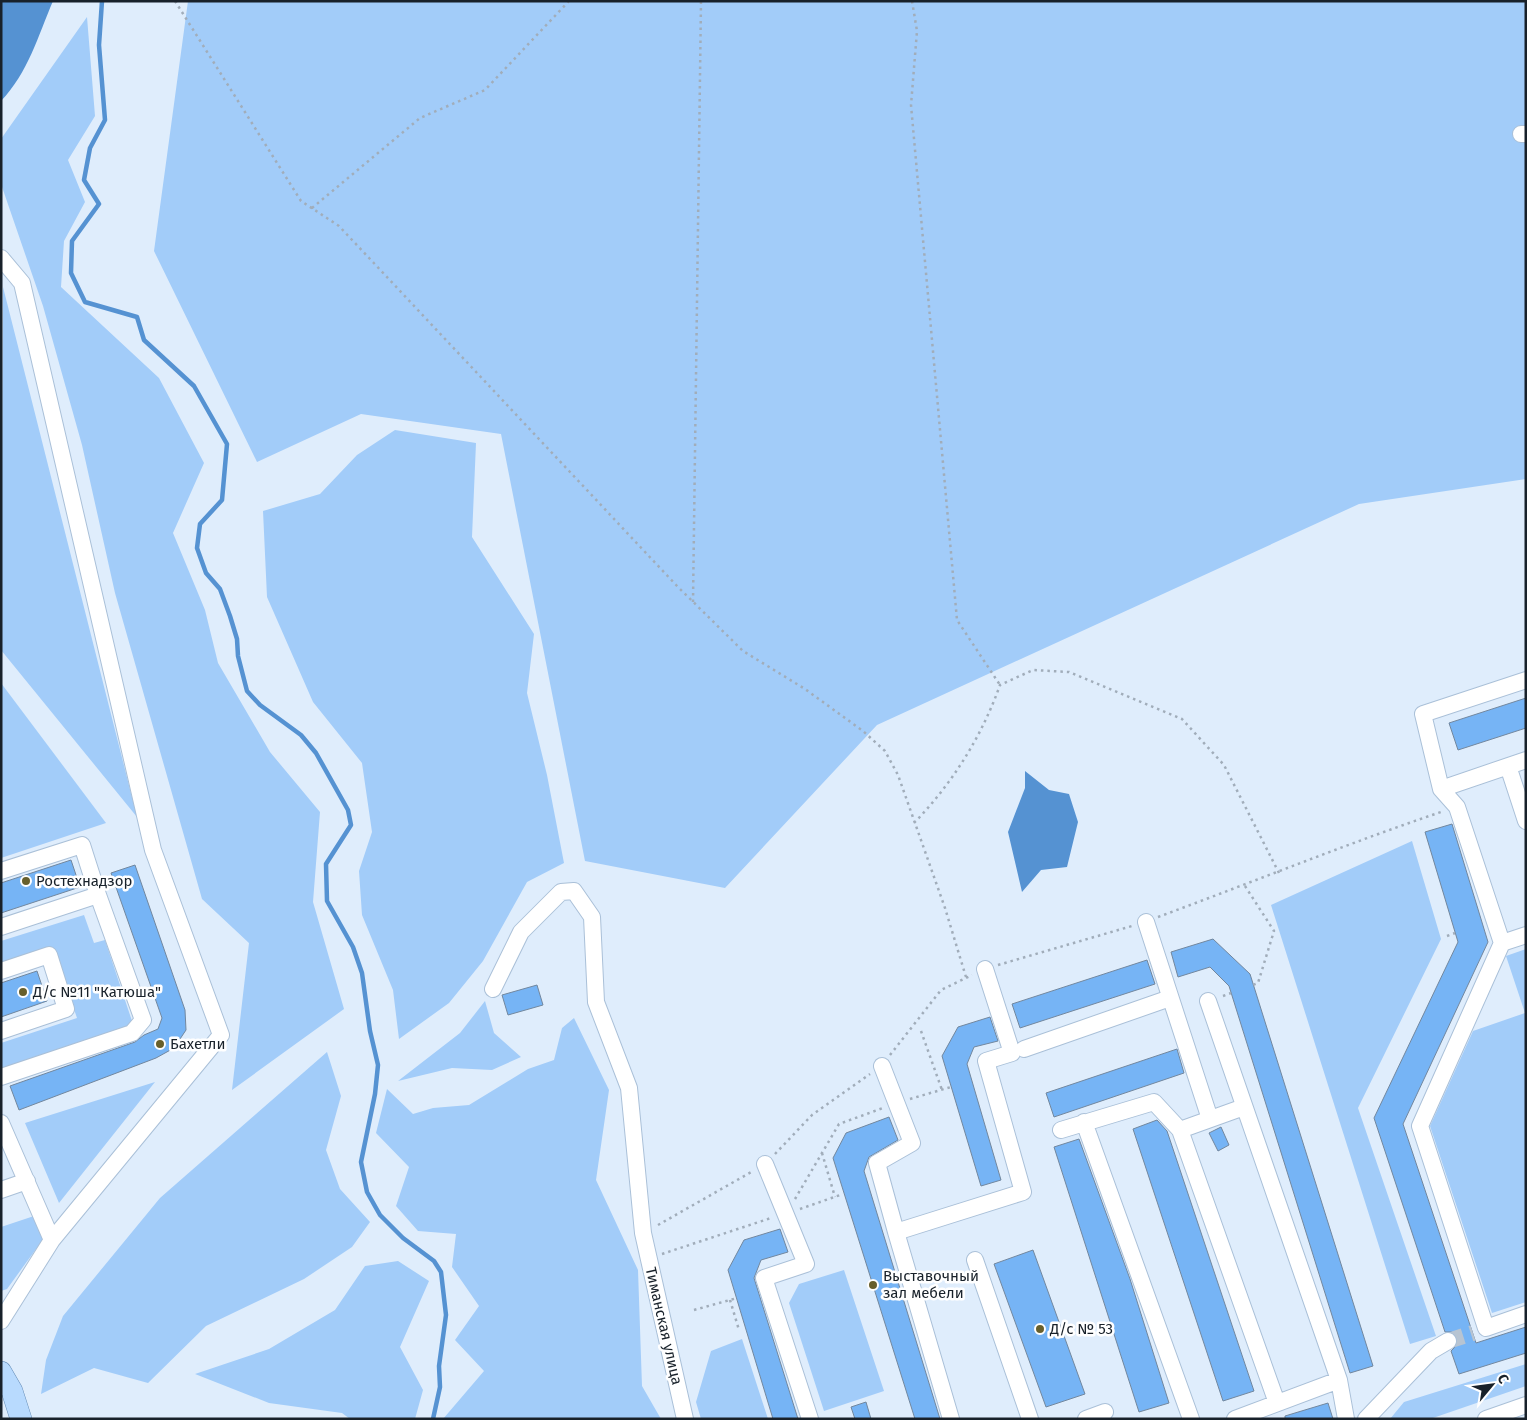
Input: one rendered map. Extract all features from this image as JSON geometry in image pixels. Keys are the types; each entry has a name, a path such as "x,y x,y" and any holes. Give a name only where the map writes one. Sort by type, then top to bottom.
{"main road":[{"path":"1,1372 12,1391 21,1419"}],"street":[{"path":"1,258 22,283 153,850 221,1035 52,1240 1,1321"},
{"path":"1526,680 1423,714 1441,789 1457,806 1502,943 1420,1126 1479,1330 1526,1314"},
{"path":"1441,789 1526,760"},
{"path":"1508,766 1526,821"},
{"path":"1,871 82,845 143,1020 132,1033 1,1077"},
{"name":"Тиманская улица","path":"493,989 521,932 561,892 574,891 592,917 596,1002 629,1088 643,1233 685,1419"},
{"path":"1,927 98,895"},
{"path":"1146,922 1210,1119"},
{"path":"1502,943 1526,934"},
{"path":"1,971 49,955 66,1009 1,1031"},
{"path":"896,1232 1022,1192 986,1061 1012,1054 985,968"},
{"path":"1024,1049 1170,998"},
{"path":"1208,1001 1339,1380 1346,1419"},
{"path":"882,1066 912,1143 877,1163 951,1419"},
{"path":"1061,1130 1154,1102 1180,1130 1277,1403"},
{"path":"1180,1130 1244,1107"},
{"path":"1084,1122 1191,1419"},
{"path":"1,1123 52,1240"},
{"path":"765,1164 806,1264 764,1278 810,1419"},
{"path":"1,1190 27,1181"},
{"path":"975,1260 1030,1419"},
{"path":"1366,1419 1431,1351 1448,1341"},
{"path":"1235,1419 1339,1380"},
{"path":"1486,1419 1526,1405"},
{"path":"1086,1419 1105,1412"}],"path":[{"path":"175,1 301,201 338,226 693,602 742,651 819,700 863,731 885,752 898,774 945,908 966,977"},
{"path":"312,208 420,118 485,90 568,1"},
{"path":"693,602 701,1"},
{"path":"912,1 917,31 912,105 957,620 1000,685"},
{"path":"914,823 931,805 964,757 988,717 1000,685 1032,670 1069,672 1182,719 1224,765 1279,873"},
{"path":"643,1233 765,1164 812,1115 882,1066 941,990 985,968 1146,922 1279,873 1319,854 1457,806"},
{"path":"1245,886 1274,931 1258,983 1253,985"},
{"path":"1447,936 1455,933"},
{"path":"921,1031 942,1090"},
{"path":"897,1103 952,1087"},
{"path":"822,1153 835,1197"},
{"path":"786,1213 843,1194"},
{"path":"694,1310 736,1298"},
{"path":"730,1300 739,1330"}],"shaded area":[{"path":"1,1 53,1 25,66 1,101"},
{"path":"188,1 1526,1 1526,479 1359,504 877,725 725,888 585,861 501,434 361,414 257,462 154,251"},
{"path":"87,17 95,116 68,160 85,202 64,241 61,287 159,378 204,463 173,533 205,610 218,663 270,752 320,812 313,902 344,1009 232,1090 249,943 202,899 115,593 82,445 43,306 1,184 1,139"},
{"path":"3,287 137,817 1,650"},
{"path":"395,430 476,443 472,537 534,634 527,693 547,775 564,863 527,882 483,961 449,1003 399,1039 393,990 362,915 359,871 372,832 362,763 313,702 267,597 263,511 320,494 357,455"},
{"path":"1,683 106,823 1,858"},
{"path":"1025,771 1049,790 1069,794 1078,822 1067,867 1041,870 1022,892 1008,832 1025,788"},
{"path":"1412,841 1441,939 1358,1108 1436,1336 1410,1344 1271,905"},
{"path":"84,915 94,943 105,940 134,1027 1,1073 1,1043 77,1018 54,950 1,967 1,941"},
{"path":"1526,949 1526,1302 1492,1313 1430,1126 1473,1031 1525,1013 1506,956"},
{"path":"485,1001 494,1033 521,1057 492,1070 452,1068 398,1081 460,1033"},
{"path":"574,1018 609,1090 596,1180 638,1270 642,1386 661,1419 443,1419 484,1371 455,1340 479,1306 452,1267 456,1234 418,1231 396,1206 409,1167 376,1133 387,1089 413,1114 433,1108 469,1105 528,1069 554,1060 562,1028"},
{"path":"327,1052 341,1096 326,1150 340,1189 370,1222 352,1247 304,1279 206,1326 148,1383 94,1368 41,1394 46,1360 63,1316 160,1198"},
{"path":"155,1082 59,1203 25,1123"},
{"path":"37,1215 44,1238 7,1289 1,1291 1,1227"},
{"path":"398,1261 429,1281 400,1347 423,1390 415,1419 350,1419 342,1413 269,1403 195,1374 269,1349 335,1310 365,1266"},
{"path":"844,1270 884,1391 824,1411 789,1303 799,1284"},
{"path":"742,1339 768,1419 701,1419 696,1402 711,1351"},
{"path":"1526,1364 1526,1386 1430,1419 1390,1419 1404,1402"}],"building":[{"path":"1526,698 1526,728 1458,750 1449,723"},
{"path":"1452,824 1488,942 1403,1124 1476,1343 1526,1327 1526,1353 1459,1374 1451,1351 1457,1345 1457,1336 1452,1332 1445,1332 1374,1118 1458,942 1425,832"},
{"path":"71,860 80,887 1,913 1,883"},
{"path":"135,865 185,1010 186,1030 174,1048 156,1058 19,1110 10,1086 135,1042 144,1035 158,1029 162,1018 111,873"},
{"path":"1213,939 1250,974 1373,1366 1350,1373 1229,986 1210,967 1178,977 1171,952"},
{"path":"1147,960 1155,984 1020,1028 1012,1004"},
{"name":"Д/с №11 \"Катюша\"","path":"37,971 47,1001 1,1017 1,983"},
{"path":"537,985 543,1005 508,1015 502,995"},
{"path":"990,1017 998,1041 974,1047 967,1064 1001,1180 981,1186 942,1056 958,1027"},
{"path":"1177,1049 1184,1073 1054,1117 1046,1093"},
{"path":"889,1117 898,1140 869,1157 864,1171 940,1419 915,1419 833,1158 846,1133"},
{"path":"1157,1120 1167,1131 1254,1391 1223,1401 1133,1129"},
{"path":"1221,1127 1229,1145 1218,1151 1209,1133"},
{"path":"1079,1139 1130,1279 1169,1403 1139,1412 1054,1147"},
{"path":"780,1229 788,1252 761,1260 754,1278 798,1419 773,1419 728,1270 744,1240"},
{"name":"Д/с № 53","path":"1033,1250 1085,1394 1046,1407 994,1264"},
{"path":"866,1402 871,1419 855,1419 851,1407"},
{"path":"1328,1403 1333,1419 1285,1419 1285,1416"}],"waterway":[{"path":"102,1 99,45 105,120 90,148 84,180 99,204 72,241 71,273 85,302 137,317 144,340 194,386 227,444 222,500 200,524 197,548 206,573 220,589 230,616 237,639 238,656 247,691 260,705 301,735 316,753 348,810 351,825 326,864 327,901 353,947 362,973 370,1031 378,1065 375,1094 361,1162 367,1192 380,1215 403,1238 434,1261 441,1272 446,1315 439,1366 440,1387 433,1419"}],"tunnel":[{"path":"1448,1341 1473,1333"}],"place":[{"name":"Ростехнадзор","path":"26,881"},
{"name":"Д/с №11 \"Катюша\"","path":"23,992"},
{"name":"Бахетли","path":"160,1044"},
{"name":"Выставочный зал мебели","path":"873,1285"},
{"name":"Д/с № 53","path":"1040,1329"}]}
